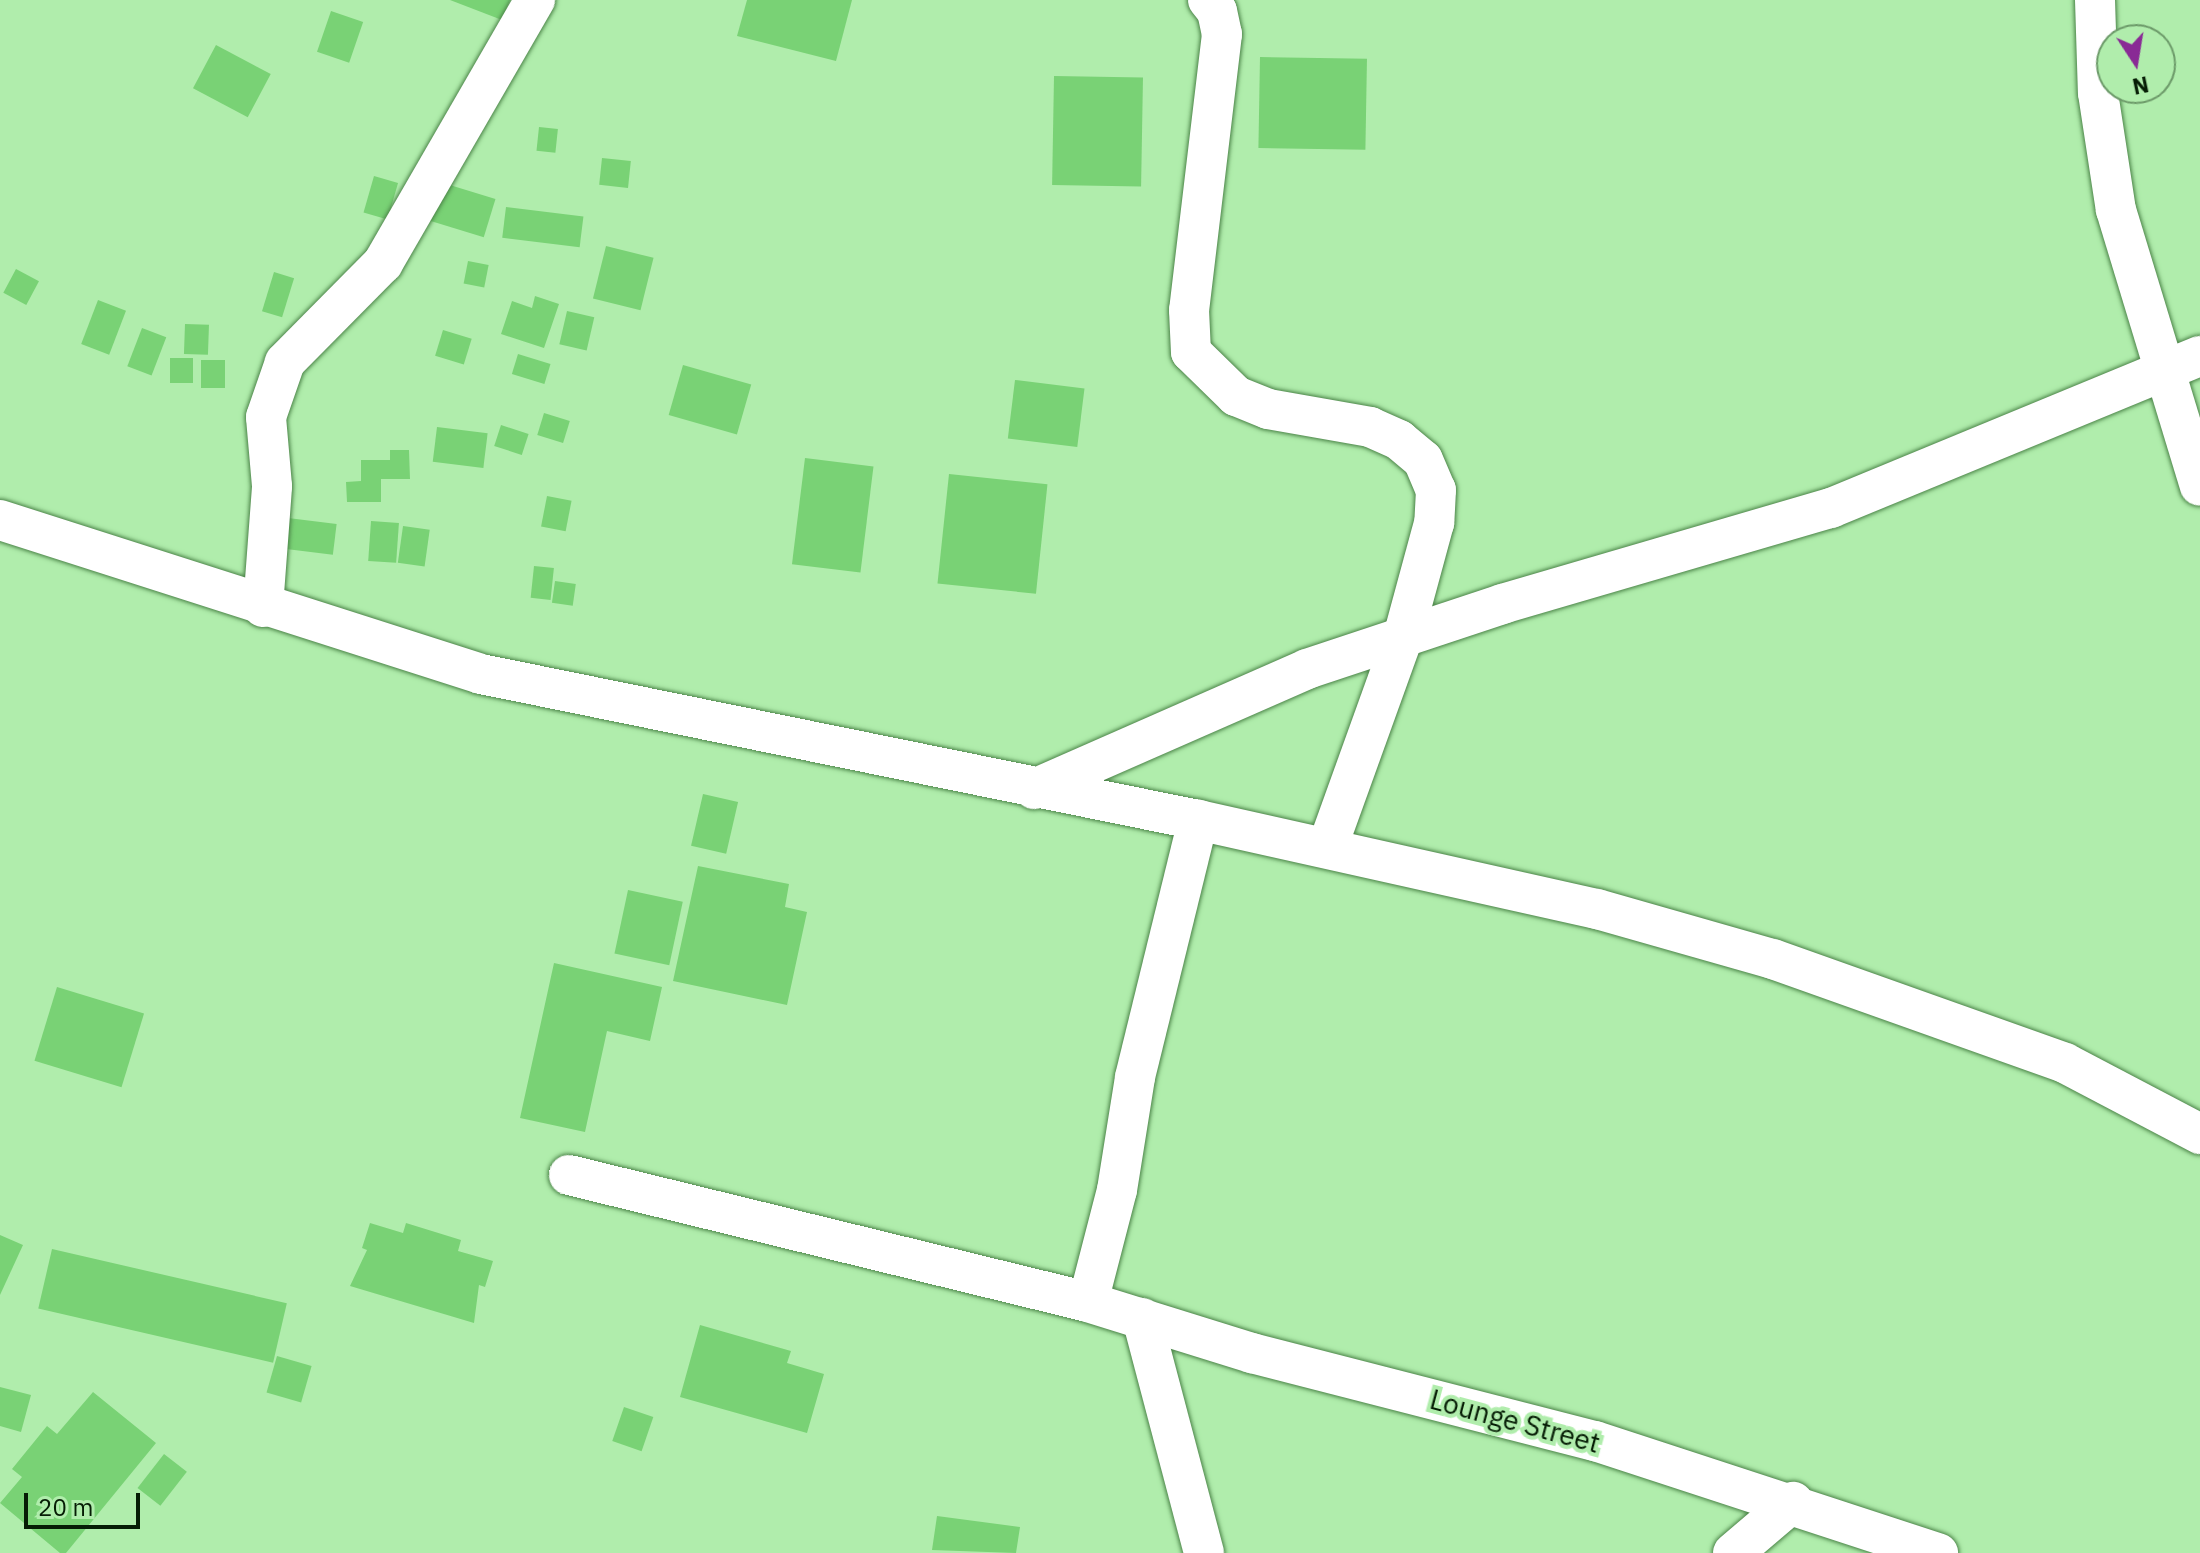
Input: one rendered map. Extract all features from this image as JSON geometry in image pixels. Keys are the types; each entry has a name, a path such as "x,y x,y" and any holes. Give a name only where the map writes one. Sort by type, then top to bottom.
{"street":[{"path":"263,607 272,486 266,417 285,362 383,263 535,0"},
{"path":"1208,0 1217,11 1222,34 1189,310 1191,352 1236,396 1268,409 1370,427 1399,440 1423,460 1436,490 1434,523 1403,637 1327,848"},
{"path":"2095,0 2098,93 2116,210 2183,363 2200,486"},
{"path":"1034,789 1307,669 1831,508 2183,363"},
{"path":"0,520 263,607 481,674 1198,820 1597,909 1773,959 2065,1063 2200,1134"},
{"path":"1088,1302 1117,1190 1135,1077 1198,820"},
{"name":"Lounge Street","path":"569,1175 1088,1302 1252,1353 1595,1441 1793,1502 1938,1553"},
{"path":"1142,1318 1204,1553"},
{"path":"1733,1553 1793,1502"}],"building":[{"path":"450,0 510,0 502,20"},
{"path":"747,0 852,0 836,61 737,36"},
{"path":"331,11 363,22 349,63 317,52"},
{"path":"216,45 271,74 248,117 193,88"},
{"path":"1260,57 1367,59 1365,150 1258,148"},
{"path":"1054,76 1143,78 1141,187 1052,185"},
{"path":"539,127 558,129 555,153 536,151"},
{"path":"602,158 631,161 628,188 599,185"},
{"path":"374,176 398,183 388,219 364,213"},
{"path":"440,182 495,199 484,237 428,220"},
{"path":"506,207 583,217 580,247 502,238"},
{"path":"606,246 654,258 640,310 593,298"},
{"path":"468,261 489,265 484,288 464,284"},
{"path":"16,269 39,281 26,305 3,293"},
{"path":"274,272 294,278 282,317 262,311"},
{"path":"535,296 559,304 544,348 501,334 512,301 532,308"},
{"path":"98,300 126,311 109,355 81,344"},
{"path":"567,311 594,317 587,350 559,344"},
{"path":"185,324 209,325 208,355 184,354"},
{"path":"142,328 166,337 152,376 127,366"},
{"path":"443,330 472,339 464,365 435,356"},
{"path":"518,354 551,364 544,384 512,374"},
{"path":"170,358 193,358 193,383 170,383"},
{"path":"201,360 225,360 225,388 201,388"},
{"path":"683,365 751,385 737,435 669,415"},
{"path":"1015,380 1084,389 1077,447 1008,439"},
{"path":"544,413 570,421 563,443 537,435"},
{"path":"501,425 529,434 522,455 494,446"},
{"path":"437,427 488,433 483,468 433,462"},
{"path":"390,450 409,450 410,479 381,479 381,502 347,502 346,482 361,481 361,460 390,460"},
{"path":"805,458 873,466 860,573 792,564"},
{"path":"949,474 1047,484 1036,594 938,583"},
{"path":"547,496 572,501 566,531 541,526"},
{"path":"288,518 337,524 333,555 284,549"},
{"path":"371,521 399,523 396,563 368,561"},
{"path":"403,526 430,530 425,566 398,563"},
{"path":"534,566 554,568 551,600 531,598"},
{"path":"555,581 576,584 573,606 552,603"},
{"path":"703,794 738,802 726,854 691,846"},
{"path":"698,866 789,884 785,907 807,912 787,1005 673,981"},
{"path":"628,890 683,902 669,965 614,954"},
{"path":"554,963 662,987 650,1041 607,1031 585,1132 520,1118"},
{"path":"57,987 144,1014 122,1087 34,1061"},
{"path":"370,1223 403,1233 406,1223 461,1240 458,1251 493,1261 485,1287 479,1285 474,1323 350,1286 367,1250 362,1248"},
{"path":"0,1235 23,1245 0,1295"},
{"path":"52,1249 287,1303 273,1363 38,1308"},
{"path":"700,1325 791,1351 787,1363 824,1374 807,1433 680,1397"},
{"path":"277,1356 312,1366 301,1402 267,1393"},
{"path":"0,1387 31,1395 21,1432 0,1426"},
{"path":"93,1392 156,1443 66,1553 60,1553 0,1503 22,1477 12,1469 47,1426 57,1434"},
{"path":"624,1407 653,1417 642,1451 612,1441"},
{"path":"164,1454 187,1472 160,1506 138,1488"},
{"path":"937,1516 1020,1527 1016,1553 932,1550"}]}
